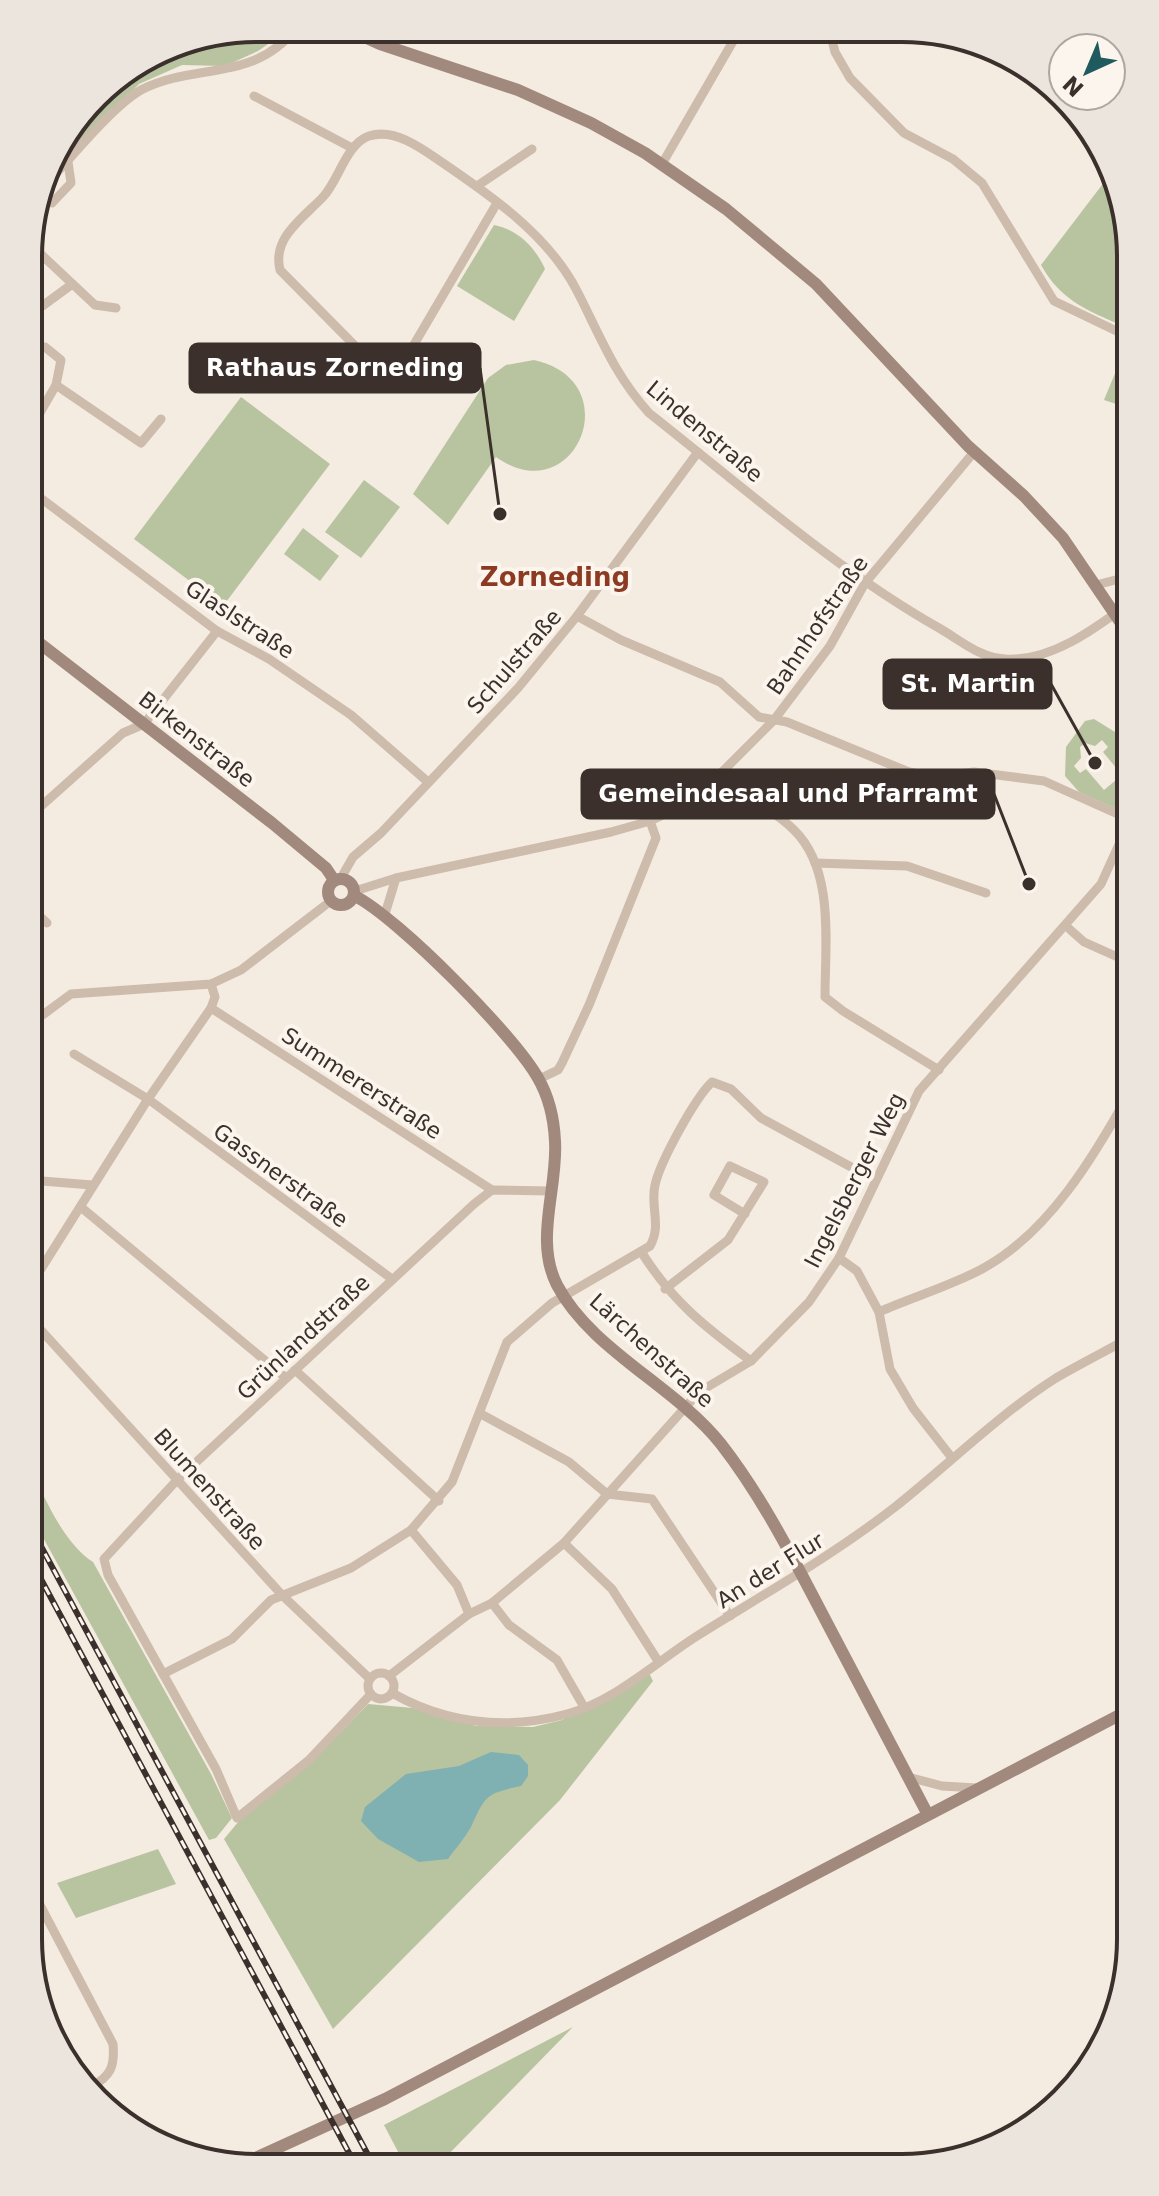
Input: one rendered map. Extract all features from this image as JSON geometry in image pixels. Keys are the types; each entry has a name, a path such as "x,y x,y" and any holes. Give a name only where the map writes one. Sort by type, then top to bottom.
{"street":[{"path":"60,170 135,94 174,76 230,70 260,59 280,42"},
{"path":"376,42 518,90 591,123 662,164 726,209 816,284 974,452 1046,519 1117,617"},
{"path":"662,164 733,42"},
{"path":"832,42 850,78 904,133 953,159 982,183 1054,301 1117,331"},
{"path":"254,96 352,148 333,187 282,240 276,255 280,270 367,358 387,363 409,353 497,203"},
{"name":"Lindenstraße","path":"352,148 366,137 388,133 425,151 477,186 536,236 575,287 623,384 649,413 865,583 975,651 1003,659 1054,650 1115,614"},
{"path":"477,186 532,149"},
{"path":"49,200 52,203 71,183 68,162"},
{"path":"42,257 95,305 116,308"},
{"path":"42,306 71,285"},
{"path":"42,409 56,385 61,360 45,347"},
{"path":"56,385 141,443 161,419"},
{"name":"Schulstraße","path":"338,879 353,857 381,833 518,688 577,616 698,452"},
{"name":"Bahnhofstraße","path":"355,894 396,878 650,821 680,807 716,778 774,720 830,646 865,583 974,452"},
{"name":"Glaslstraße","path":"42,499 217,631 269,659 351,715 428,782"},
{"path":"1096,585 1117,580"},
{"path":"577,616 621,640 720,682 759,717 909,772 934,777 974,772 1044,781 1117,813"},
{"path":"42,805 123,733 144,724 217,631"},
{"name":"Birkenstraße","path":"42,645 272,823 338,879"},
{"path":"716,778 795,831 815,863 825,913 825,997 939,1070"},
{"path":"539,1079 558,1070 589,1005 656,838 650,821"},
{"name":"Ingelsberger Weg","path":"389,1676 469,1614 492,1603 564,1543 699,1392 751,1361 809,1302 839,1258 919,1091 1101,884 1117,849"},
{"path":"815,863 907,866 986,893"},
{"path":"385,914 396,878"},
{"path":"338,879 350,882 355,894 344,905 332,900 328,888 338,879"},
{"name":"Lärchenstraße","path":"355,894 385,914 517,1048 539,1079 554,1132 548,1247 552,1272 564,1296 603,1339 687,1407 738,1467 802,1574 927,1813"},
{"path":"42,1015 71,994 211,984 241,970 332,900"},
{"path":"42,918 47,923"},
{"path":"1066,926 1084,942 1117,957"},
{"path":"42,1268 82,1208 92,1185 211,1008 215,997 211,984"},
{"name":"Summererstraße","path":"211,1008 492,1190"},
{"name":"Gassnerstraße","path":"74,1054 148,1099 392,1279"},
{"path":"371,1694 382,1699 392,1693 394,1686 389,1676 377,1674 370,1679 371,1694 309,1760 237,1818 216,1769 163,1674 232,1639 271,1600 351,1568 411,1530 439,1501 452,1482 507,1342 528,1321 564,1296 642,1253 657,1234 654,1186 699,1095 712,1082 731,1089 761,1118 875,1180"},
{"path":"879,1312 983,1269 1016,1245 1085,1167 1117,1113"},
{"path":"665,1289 728,1240 745,1214 764,1182 730,1166 714,1195 745,1214"},
{"path":"42,1181 92,1185"},
{"path":"492,1190 551,1191"},
{"name":"Grünlandstraße","path":"163,1674 108,1575 104,1559 178,1479 492,1190"},
{"path":"82,1208 286,1378"},
{"path":"642,1253 665,1289 699,1322 751,1361"},
{"path":"839,1258 857,1271 879,1312 890,1369 913,1408 952,1458"},
{"name":"Blumenstraße","path":"42,1331 282,1595 370,1679"},
{"name":"An der Flur","path":"392,1693 414,1705 453,1719 513,1725 584,1707 618,1690 658,1661 802,1574 895,1507 952,1458 1055,1379 1117,1345"},
{"path":"295,1370 439,1501"},
{"path":"481,1414 569,1462 607,1494 652,1499 730,1616"},
{"path":"411,1530 457,1585 469,1614"},
{"path":"564,1543 612,1589 658,1661"},
{"path":"492,1603 509,1625 557,1660 584,1707"},
{"path":"264,2154 385,2099 1117,1716"},
{"path":"908,1777 942,1786 977,1788"},
{"path":"42,1909 113,2044 115,2061 111,2073 97,2083"}],"green space":[{"path":"271,42 225,66 182,65 139,84 66,158 86,126 105,105 149,71 201,49"},
{"path":"1104,183 1117,243 1117,323 1069,298 1041,265"},
{"path":"494,225 511,231 525,241 545,269 514,321 457,286"},
{"path":"534,360 563,372 580,392 585,415 581,437 568,456 549,468 524,470 496,457 448,525 413,494 488,378 506,365"},
{"path":"1117,369 1117,404 1104,400"},
{"path":"241,397 330,464 223,606 134,539"},
{"path":"364,480 400,507 361,558 325,532"},
{"path":"303,528 339,556 320,581 284,554"},
{"path":"1094,719 1117,733 1117,769 1103,752 1108,747 1102,740 1095,746 1085,743 1080,747 1081,758 1074,766 1080,773 1086,769 1104,790 1117,779 1117,809 1079,792 1065,776 1066,747 1085,721"},
{"path":"42,1492 72,1543 93,1562 211,1774 232,1818 216,1838 209,1840 42,1536"},
{"path":"649,1673 653,1681 560,1800 333,2029 224,1839 239,1821 311,1763 368,1704 413,1708 476,1726 533,1727 562,1720"},
{"path":"158,1849 176,1884 76,1918 57,1883"},
{"path":"573,2027 449,2154 399,2154 384,2125"}],"water":[{"path":"491,1752 519,1755 528,1765 528,1776 521,1786 493,1794 484,1802 469,1831 448,1859 419,1862 378,1839 361,1821 365,1807 406,1774 459,1766"}],"railway":[{"path":"42,1548 368,2154"},
{"path":"42,1581 350,2154"}],"place":[{"name":"Rathaus Zorneding","path":"500,514"},
{"name":"St. Martin","path":"1095,763"},
{"name":"Gemeindesaal und Pfarramt","path":"1029,884"}],"district":[{"name":"Zorneding","path":"555,577"}]}
